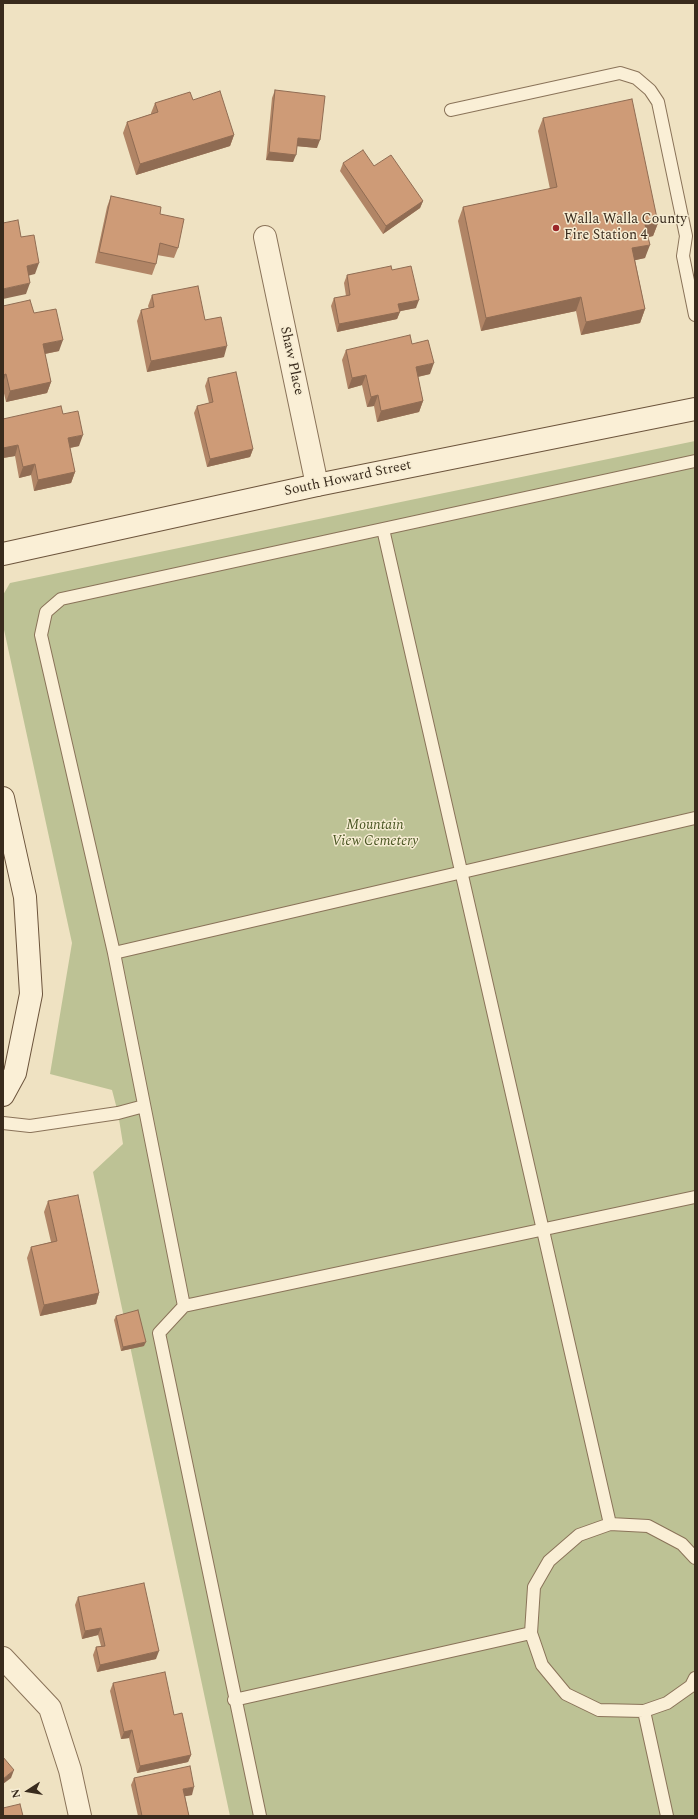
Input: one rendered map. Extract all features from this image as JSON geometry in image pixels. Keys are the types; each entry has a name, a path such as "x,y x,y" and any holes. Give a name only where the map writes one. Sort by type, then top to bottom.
{"main road":[{"name":"Shaw Place","path":"265,237 317,485"},
{"name":"South Howard Street","path":"3,554 317,485 695,409"},
{"path":"3,1095 15,1073 31,994 25,897 4,807"},
{"path":"3,1658 50,1708 70,1770 80,1816"}],"lane":[{"path":"451,110 620,73 636,78 650,90 658,102 686,236 683,256 695,315"},
{"path":"184,1306 114,953 41,635 46,612 61,599 695,461"},
{"path":"383,529 610,1524"},
{"path":"114,953 695,818"},
{"path":"3,1123 30,1126 118,1113 144,1106"},
{"path":"260,1816 234,1700 159,1333 184,1306 695,1197"},
{"path":"695,1558 682,1544 648,1526 610,1524 579,1535 549,1561 534,1587 531,1633 542,1665 566,1694 599,1710 644,1711 667,1703 690,1686 695,1678"},
{"path":"234,1700 531,1633"},
{"path":"644,1711 668,1816"}],"green space":[{"name":"Mountain View Cemetery","path":"695,441 695,1816 230,1816 93,1172 123,1144 118,1113 112,1090 50,1074 72,943 3,625 3,595 10,583"}],"building":[{"path":"275,90 325,96 320,140 298,138 296,155 269,152"},
{"path":"220,91 234,135 140,164 127,122 158,112 155,103 190,92 193,100"},
{"name":"Walla Walla County Fire Station 4","path":"632,99 658,223 645,225 650,245 632,248 645,309 586,322 581,297 486,318 463,207 557,187 543,118"},
{"path":"363,150 374,166 391,155 423,201 386,226 343,163"},
{"path":"111,196 161,207 160,214 184,219 178,248 160,243 156,264 99,252"},
{"path":"18,220 21,237 34,235 39,263 27,266 30,283 3,289 3,223"},
{"path":"391,266 392,270 411,266 419,300 398,304 400,312 339,324 334,298 350,295 347,275"},
{"path":"198,286 205,320 221,317 227,346 151,361 141,310 154,307 152,295"},
{"path":"30,300 34,313 56,309 63,340 43,344 51,382 10,391 6,374 3,375 3,306"},
{"path":"410,335 412,344 428,340 434,363 416,367 423,401 381,411 378,395 371,397 366,375 352,378 346,350"},
{"path":"236,372 253,449 210,459 197,406 213,402 208,378"},
{"path":"61,406 63,414 78,411 83,435 68,438 75,472 38,480 35,464 23,467 18,445 3,448 3,419"},
{"path":"78,1195 99,1293 44,1305 31,1247 57,1241 48,1201"},
{"path":"138,1310 146,1342 123,1347 116,1316"},
{"path":"144,1583 159,1651 100,1665 96,1647 105,1646 101,1628 85,1631 78,1597"},
{"path":"165,1672 174,1715 182,1713 191,1755 140,1766 132,1730 124,1732 113,1683"},
{"path":"3,1757 14,1770 3,1779"},
{"path":"190,1766 194,1787 183,1789 189,1816 142,1816 134,1778"},
{"path":"20,1804 23,1816 3,1816 3,1808"}],"place":[{"name":"Walla Walla County Fire Station 4","path":"556,228"}]}
